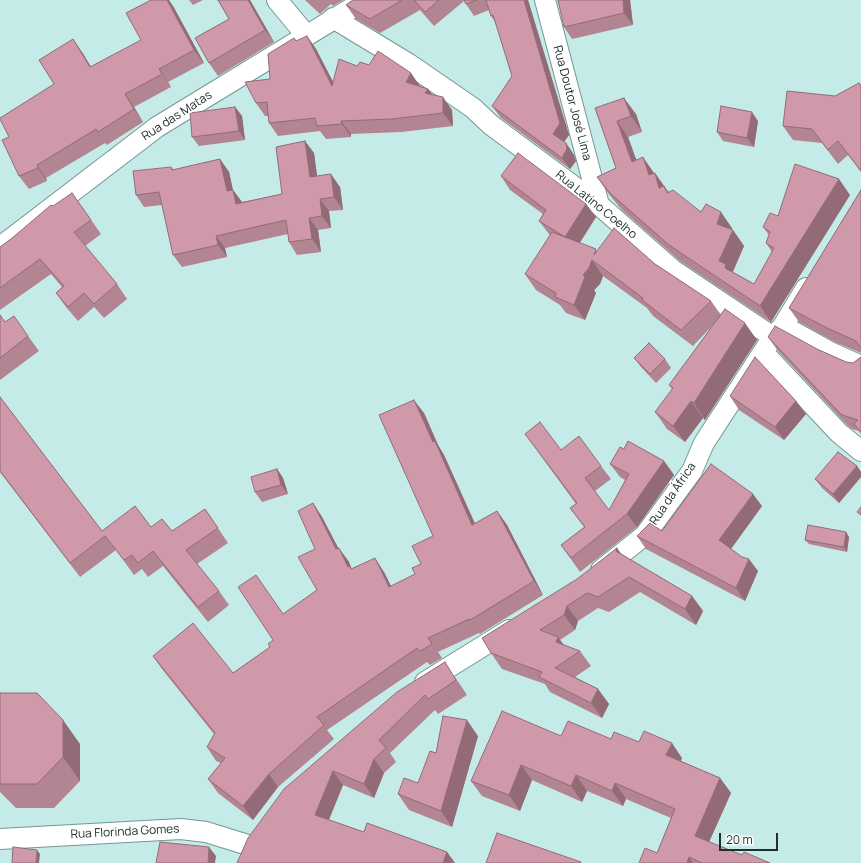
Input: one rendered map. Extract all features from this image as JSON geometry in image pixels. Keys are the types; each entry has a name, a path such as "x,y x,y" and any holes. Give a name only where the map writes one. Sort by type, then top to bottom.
{"street":[{"path":"277,0 306,35"},
{"name":"Rua das Matas","path":"0,247 157,127 333,18 365,0"},
{"name":"Rua Doutor José Lima","path":"545,0 599,205"},
{"name":"Rua Latino Coelho","path":"333,18 409,64 473,108 491,125 599,205 673,270 773,338 832,353 861,366"},
{"name":"Rua da África","path":"588,580 645,535 692,471 704,443 816,273"},
{"path":"773,338 839,434 861,451"},
{"path":"411,690 526,620"},
{"name":"Rua Florinda Gomes","path":"0,839 181,829 253,839 240,863"}],"building":[{"path":"151,0 167,0 194,50 159,69 162,74 125,94 134,109 98,132 96,129 37,165 38,168 19,176 2,140 9,137 0,118 54,84 39,60 73,39 90,67 141,40 126,13"},
{"path":"218,0 248,0 265,30 209,63 195,38 229,19"},
{"path":"353,0 402,0 370,19 346,5"},
{"path":"414,0 439,0 425,12"},
{"path":"464,0 477,0 466,4"},
{"path":"486,0 524,0 560,123 553,134 566,143 567,149 562,158 492,106 512,76 493,15 491,16"},
{"path":"558,0 623,0 624,13 564,27"},
{"path":"307,36 332,86 339,59 357,66 360,62 369,65 378,51 411,73 406,82 428,89 425,93 443,97 443,113 392,119 341,121 342,124 317,126 315,118 269,123 267,102 256,103 245,82 270,79 268,54 294,38 296,41"},
{"path":"859,83 861,86 861,171 838,141 828,150 812,129 783,126 787,91 835,96"},
{"path":"624,98 631,116 617,121 632,162 643,157 649,175 655,173 659,188 664,186 667,193 673,190 701,212 706,204 721,212 717,224 733,230 719,261 726,264 725,268 754,284 774,248 766,243 770,232 763,227 770,213 778,216 795,164 839,179 760,306 669,245 611,194 597,177 616,168 595,108"},
{"path":"721,106 752,112 747,138 717,132"},
{"path":"235,107 239,131 192,137 190,113"},
{"path":"305,141 310,177 331,174 334,197 320,199 322,216 309,218 312,239 289,242 286,220 216,236 218,245 173,255 159,192 136,195 133,171 171,167 172,170 220,159 227,191 233,190 236,204 282,194 276,147"},
{"path":"518,153 586,204 565,237 539,221 546,210 501,176"},
{"path":"861,190 861,348 856,341 789,308"},
{"path":"72,193 91,220 74,232 117,284 94,304 84,293 68,307 56,293 64,286 40,259 0,288 0,247 51,205 53,206"},
{"path":"614,228 655,264 711,301 681,330 642,300 643,298 592,260 589,268 583,275 585,277 574,305 555,297 556,293 525,274 552,232 596,249 594,255"},
{"path":"725,309 745,323 694,403 691,401 673,426 655,412 673,388 669,385"},
{"path":"0,315 5,322 14,316 28,336 0,358"},
{"path":"775,326 817,349 846,362 853,363 861,357 861,432 854,424 858,420 842,415 768,337"},
{"path":"649,343 665,359 650,374 634,358"},
{"path":"755,357 796,401 775,427 730,396"},
{"path":"0,397 102,531 135,506 151,527 162,519 172,531 205,509 218,528 186,550 219,591 198,607 153,551 138,563 132,555 124,560 105,536 70,563 0,471"},
{"path":"414,400 433,442 435,441 472,525 497,511 534,581 470,620 469,619 428,638 432,644 420,651 417,648 317,717 324,725 269,774 243,806 208,779 225,758 207,747 215,733 153,656 193,623 233,673 270,647 268,644 273,640 238,587 256,575 283,614 317,590 298,557 315,549 298,511 313,503 336,549 339,548 348,567 350,566 351,569 375,558 389,587 415,574 412,568 421,564 412,546 433,536 379,415"},
{"path":"540,422 561,450 579,436 601,466 585,478 609,510 629,474 610,464 620,447 624,449 628,441 664,461 627,514 571,558 561,545 585,527 570,508 577,503 525,434"},
{"path":"838,452 857,466 833,494 815,479"},
{"path":"711,464 753,494 719,540 742,557 749,559 736,588 637,536 650,523 662,531"},
{"path":"277,469 281,485 255,492 251,477"},
{"path":"861,507 861,515 857,512"},
{"path":"808,525 846,532 844,547 805,540"},
{"path":"617,548 616,551 692,596 685,609 629,577 598,597 587,593 567,606 564,615 540,630 558,637 556,642 580,651 555,668 598,689 591,703 539,677 542,672 491,653 482,638 577,579"},
{"path":"445,662 456,680 428,699 425,695 379,740 386,748 374,759 364,784 333,771 315,815 364,832 367,823 447,852 443,863 237,863 248,838 284,789 397,692"},
{"path":"0,693 37,693 63,720 63,757 37,784 0,784"},
{"path":"502,711 561,736 568,721 611,739 614,732 639,742 644,731 672,743 666,755 720,778 695,836 742,855 744,852 770,863 702,863 689,857 687,863 639,863 645,848 657,853 675,809 615,783 612,791 576,775 571,786 521,765 509,795 471,781"},
{"path":"443,716 467,720 441,811 398,794 404,778 418,783 430,751 436,753"},
{"path":"497,833 581,862 486,863"},
{"path":"160,842 209,847 208,863 156,863"},
{"path":"13,847 37,850 36,863 12,863"}]}
